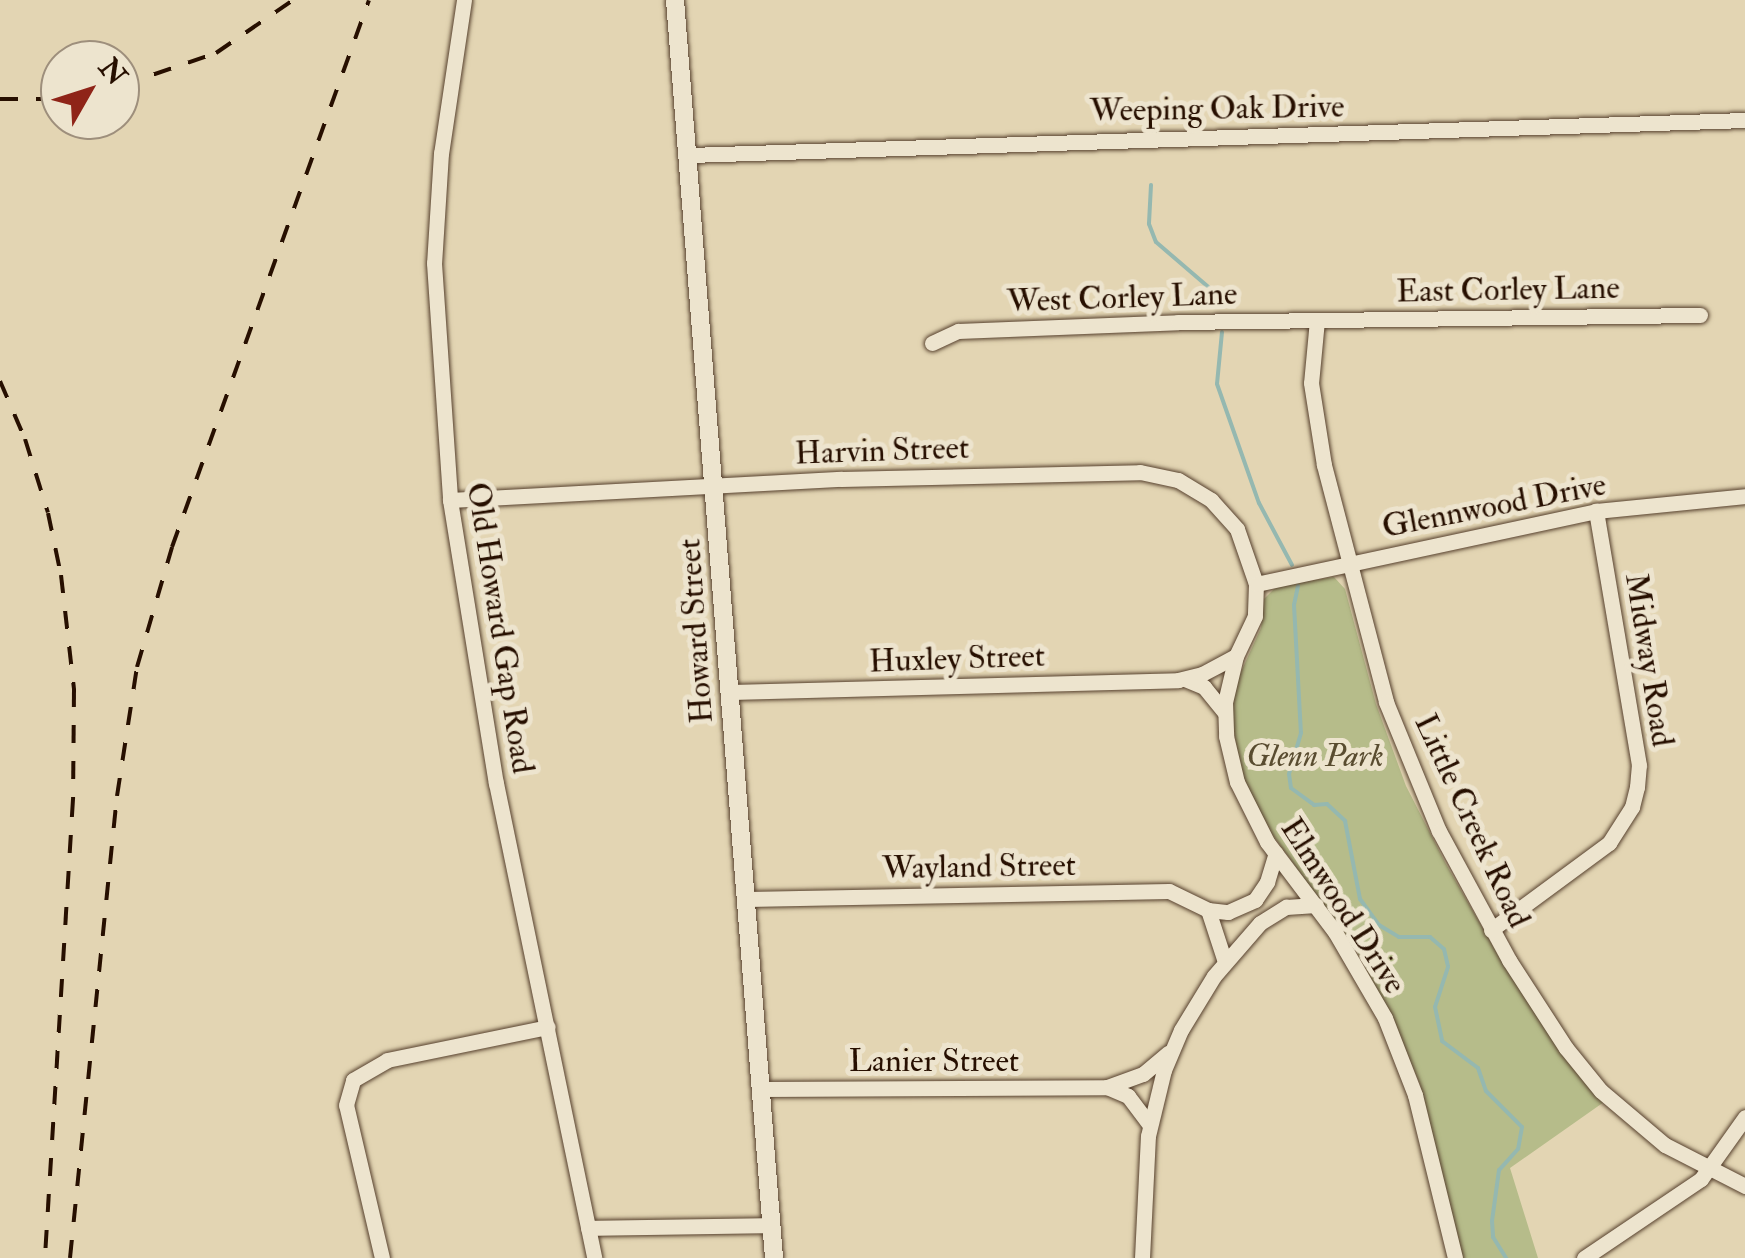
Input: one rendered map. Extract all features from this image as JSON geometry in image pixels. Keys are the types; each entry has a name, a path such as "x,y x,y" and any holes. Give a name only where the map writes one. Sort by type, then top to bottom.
{"street":[{"name":"Old Howard Gap Road","path":"464,0 442,153 434,263 450,500 496,783 594,1258"},
{"name":"Howard Street","path":"675,0 774,1258"},
{"name":"Weeping Oak Drive","path":"690,155 1745,120"},
{"name":"East Corley Lane","path":"1317,320 1700,314"},
{"name":"West Corley Lane","path":"932,342 958,331 1317,320"},
{"name":"Little Creek Road","path":"1317,320 1311,383 1324,465 1373,658 1402,746 1438,831 1491,930 1546,1019 1601,1091 1654,1137 1710,1171 1745,1186"},
{"name":"Harvin Street","path":"450,500 715,485 1159,474 1196,489 1226,514 1246,546 1256,584"},
{"name":"Glennwood Drive","path":"1256,584 1596,511 1745,496"},
{"name":"Midway Road","path":"1491,930 1555,887 1609,843 1632,807 1638,786 1637,749 1596,511"},
{"name":"Elmwood Drive","path":"1256,584 1254,616 1236,656 1225,713 1237,782 1254,820 1316,905 1370,989 1402,1056 1426,1135 1455,1258"},
{"name":"Huxley Street","path":"731,692 1185,679 1236,656"},
{"path":"1185,679 1204,688 1225,713"},
{"path":"1225,962 1208,910 1228,912 1255,900 1268,882 1276,853"},
{"name":"Wayland Street","path":"747,899 1169,891 1208,910"},
{"path":"1142,1258 1150,1126 1172,1049 1225,962 1272,913 1300,904 1316,905"},
{"path":"382,1258 346,1104 349,1087 358,1074 387,1060 548,1027"},
{"name":"Lanier Street","path":"761,1089 1107,1087 1143,1074 1172,1049"},
{"path":"1107,1087 1128,1096 1150,1126"},
{"path":"1584,1258 1710,1171 1745,1117"},
{"path":"588,1228 772,1226"}],"green space":[{"name":"Glenn Park","path":"1334,577 1345,589 1376,704 1406,786 1446,864 1506,969 1556,1045 1604,1102 1510,1168 1538,1258 1463,1258 1447,1210 1420,1084 1388,1010 1356,950 1272,834 1243,780 1232,721 1235,685 1261,628 1264,599 1277,586"}],"waterway":[{"path":"1151,185 1149,224 1156,242 1221,298"},
{"path":"1222,332 1217,384 1259,503 1292,565"},
{"path":"1298,586 1294,605 1301,733 1289,774 1291,788 1314,805 1327,804 1345,821 1360,899 1379,925 1399,937 1430,937 1444,949 1448,967 1435,1007 1442,1041 1478,1068 1486,1091 1522,1127 1518,1149 1499,1170 1492,1221 1493,1237 1506,1258"}],"railway":[{"path":"140,79 216,53 293,0"},
{"path":"70,1258 117,796 137,667 172,547 369,0"},
{"path":"0,99 40,99"},
{"path":"0,381 25,439 48,513 61,575 74,689 73,799 45,1258"}]}
